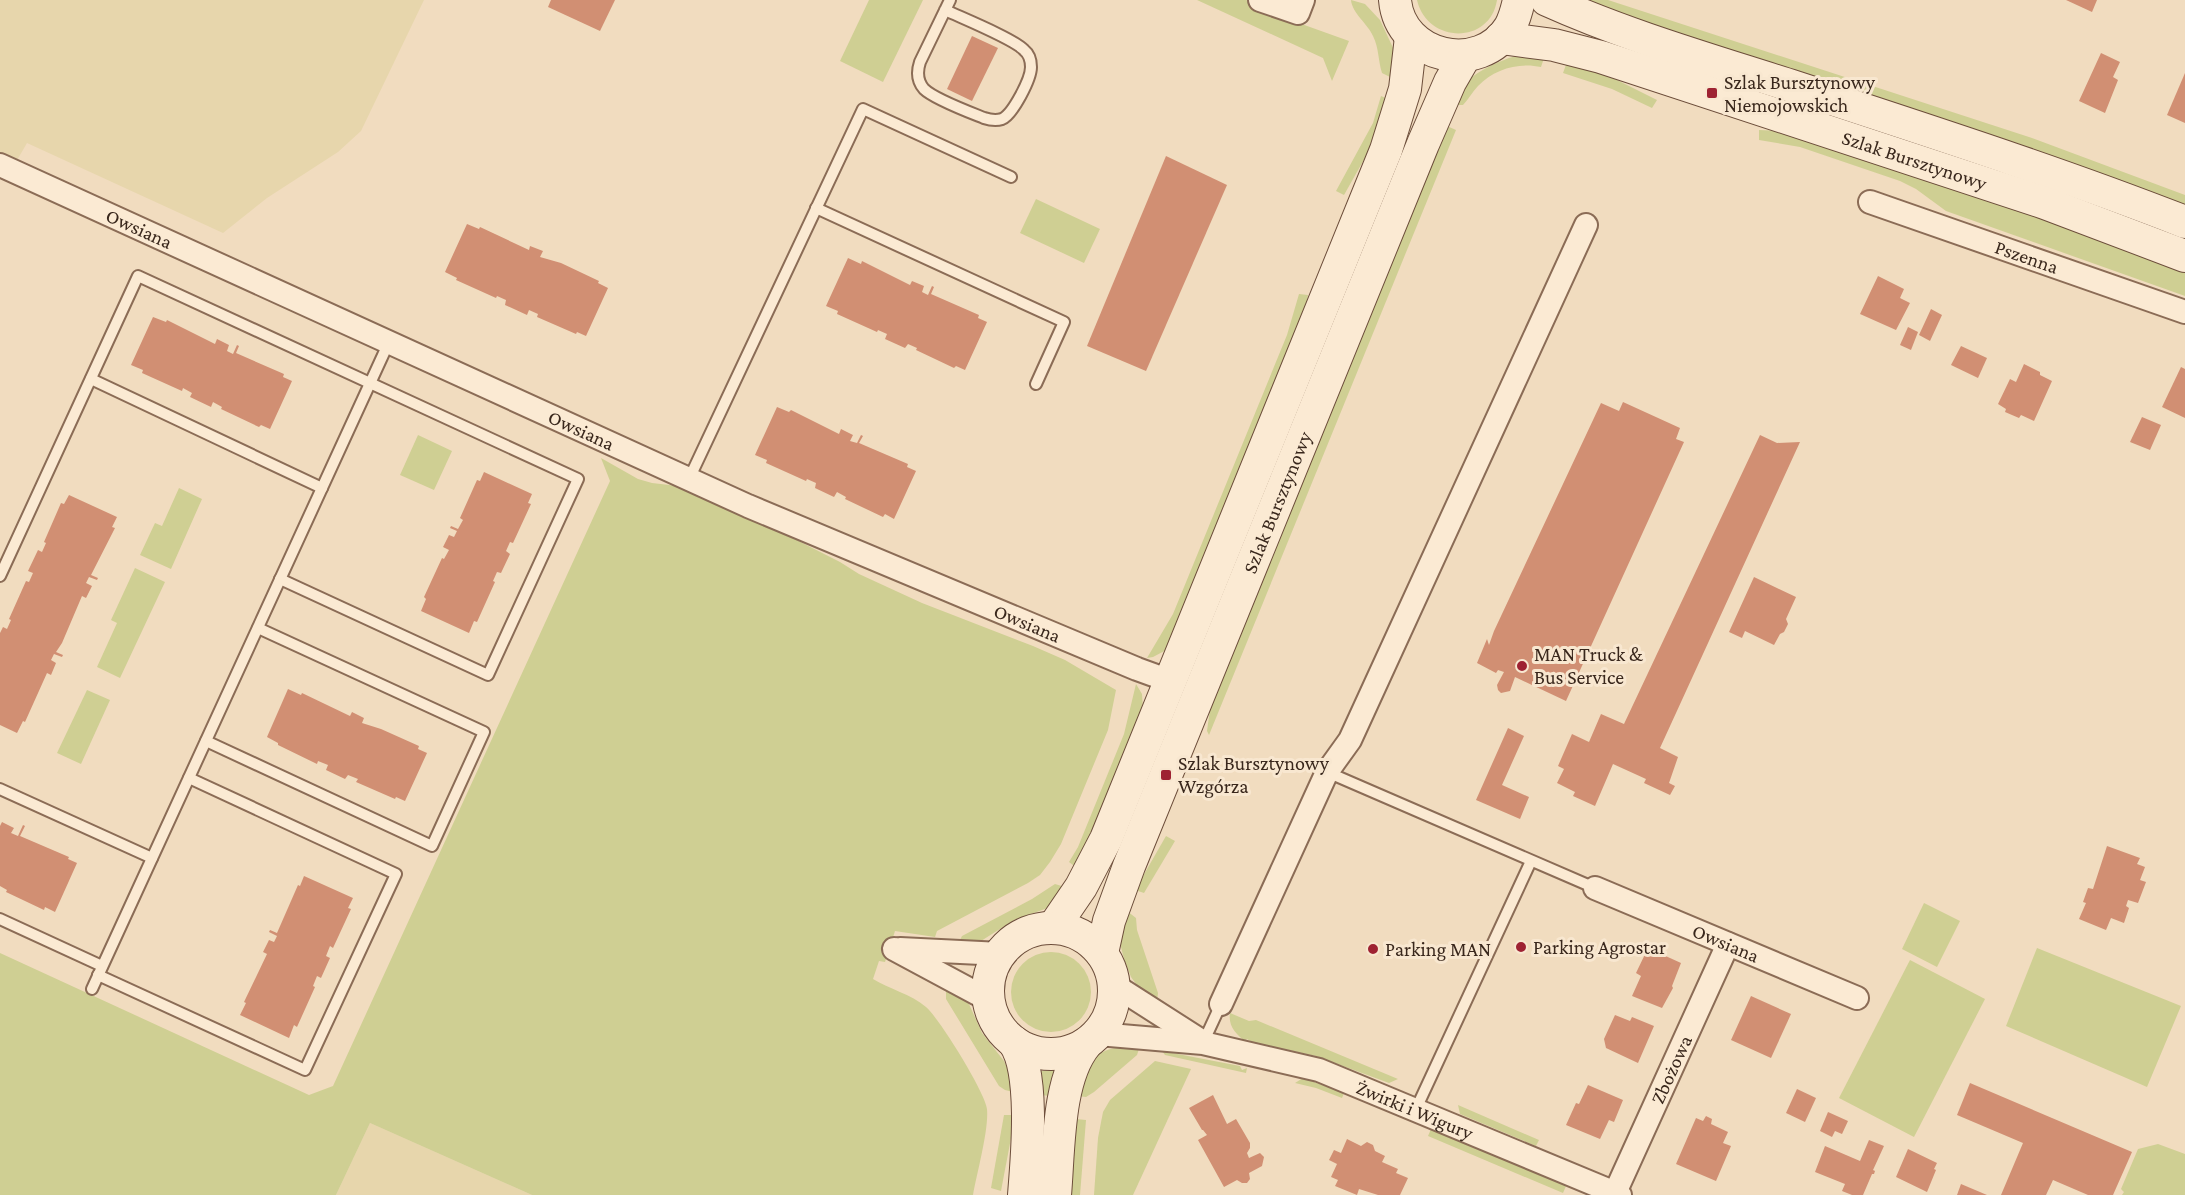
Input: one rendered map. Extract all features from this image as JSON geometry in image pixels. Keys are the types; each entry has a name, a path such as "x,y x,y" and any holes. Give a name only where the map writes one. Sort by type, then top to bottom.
{"main road":[{"path":"1390,3 1411,37 1423,46 1450,56 1465,56 1478,52 1501,38 1510,27 1520,0"},
{"name":"Szlak Bursztynowy","path":"1547,0 1615,29 1995,153 2185,222"},
{"name":"Szlak Bursztynowy","path":"1053,928 1095,863 1386,150 1405,89 1411,37"},
{"name":"Szlak Bursztynowy","path":"1501,38 1544,43 1601,57 2025,196 2185,256"},
{"name":"Szlak Bursztynowy","path":"1102,953 1109,921 1137,845 1423,144 1450,82 1465,56"},
{"path":"1024,1195 1028,1123 1025,1074 1020,1050 1002,1031 993,1017 989,1000 989,984 1000,954 1011,943 1024,934 1053,928 1080,935 1092,943 1108,963 1114,985 1111,1011 1074,1064 1067,1085 1059,1137 1055,1195"},
{"path":"1014,1042 1035,1052 1058,1054 1073,1051 1092,1039"}],"street":[{"path":"1260,0 1298,13 1303,0"},
{"name":"Owsiana","path":"0,165 689,479 1170,681"},
{"name":"Pszenna","path":"1870,202 2185,312"},
{"path":"1221,1004 1327,772 1350,740 1586,225"},
{"name":"Owsiana","path":"1595,888 1857,998"},
{"name":"Zbożowa","path":"1616,1194 1728,944"},
{"path":"989,1000 894,949 1000,954"},
{"name":"Żwirki i Wigury","path":"1114,985 1203,1043"},
{"name":"Żwirki i Wigury","path":"1092,1039 1203,1043 1319,1070 1616,1194"}],"lane":[{"path":"947,5 1020,46 1030,59 1029,75 1014,108 1001,119 992,121 933,94 924,88 919,80 917,71 920,62 947,5"},
{"path":"689,479 863,109 1011,177"},
{"path":"816,208 1064,322 1036,384"},
{"path":"0,576 138,276 578,479 488,675 280,579"},
{"path":"92,989 389,342"},
{"path":"91,379 322,488"},
{"path":"206,741 432,846 484,732 258,628"},
{"path":"1327,772 1595,888"},
{"path":"0,919 305,1070 396,874 189,778"},
{"path":"0,789 152,858"},
{"path":"1416,1109 1531,861"},
{"path":"1203,1043 1221,1004"}],"shaded area":[{"path":"0,0 424,0 361,131 338,152 267,198 223,233 27,143 16,162 0,155"},
{"path":"370,1123 532,1195 336,1195"}],"green space":[{"path":"869,0 923,0 883,82 840,61"},
{"path":"1197,0 1246,0 1296,22 1349,41 1332,81 1323,58"},
{"path":"1351,0 1365,4 1380,20 1395,52 1394,79 1382,73 1375,41 1354,9"},
{"path":"1417,0 1497,0 1492,15 1483,25 1471,31 1458,33 1445,31 1433,25 1423,14"},
{"path":"1587,0 1608,0 2032,138 2185,195 2185,207 1612,13"},
{"path":"1520,55 1544,58 1541,67 1524,65 1499,71 1484,80 1463,105 1455,105 1473,76 1508,58"},
{"path":"1567,62 1605,74 1657,100 1652,108 1612,89 1563,73"},
{"path":"1381,96 1388,99 1379,133 1344,195 1336,191 1373,123"},
{"path":"1447,126 1456,130 1209,735 1207,731 1210,709"},
{"path":"1759,130 1782,131 2007,205 2185,271 2185,296 1946,211 1916,189 1900,181 1800,147 1759,140"},
{"path":"1036,199 1100,229 1084,263 1020,233"},
{"path":"1299,294 1308,295 1305,313 1170,648 1147,658 1173,614 1287,335"},
{"path":"418,435 452,451 434,490 400,475"},
{"path":"601,458 638,479 678,486 745,514 859,574 922,603 1065,660 1116,690 1108,730 1061,844 1040,875 937,931 935,937 895,931 885,962 879,961 873,979 926,1007 950,1040 978,1087 987,1109 987,1118 973,1195 532,1195 370,1123 336,1195 0,1195 0,953 309,1095 333,1086 610,481"},
{"path":"179,488 202,499 171,569 140,555 155,523 162,526"},
{"path":"135,568 165,582 120,678 97,667 117,623 111,620"},
{"path":"1136,684 1142,694 1143,709 1077,868 1069,862 1078,847 1124,734"},
{"path":"87,690 110,700 81,764 57,753"},
{"path":"1166,836 1175,841 1144,893 1135,890"},
{"path":"1055,884 1065,887 1054,902 1045,909 1014,920 981,941 959,942 962,936 1032,899"},
{"path":"1924,903 1960,921 1937,967 1902,949"},
{"path":"1127,911 1136,918 1137,930 1158,993 1157,1001 1139,988 1131,977 1124,959 1120,943"},
{"path":"2037,948 2181,1006 2147,1087 2006,1026"},
{"path":"1043,952 1059,952 1080,963 1091,984 1091,1000 1080,1021 1059,1032 1043,1032 1029,1026 1017,1014 1011,1000 1011,984 1017,970 1029,958"},
{"path":"1910,960 1985,999 1914,1137 1839,1098"},
{"path":"946,988 969,1004 982,1033 1004,1061 1010,1074 1013,1092 999,1086 946,999"},
{"path":"1230,1013 1249,1021 1256,1020 1398,1079 1389,1083 1316,1056 1247,1039 1245,1041 1233,1029"},
{"path":"1140,1046 1137,1055 1094,1092 1086,1097 1077,1096 1087,1071 1097,1056 1112,1049"},
{"path":"1162,1051 1240,1066 1242,1070 1247,1068 1246,1073 1165,1055"},
{"path":"1155,1061 1191,1069 1133,1195 1094,1195 1098,1138 1103,1112 1110,1100"},
{"path":"1039,1071 1055,1071 1052,1096 1039,1095"},
{"path":"1303,1078 1344,1093 1342,1098 1295,1083"},
{"path":"1458,1105 1539,1140 1536,1146 1460,1114"},
{"path":"1004,1115 1012,1115 1011,1138 1001,1191 991,1188"},
{"path":"1076,1119 1086,1120 1080,1195 1070,1195"},
{"path":"1431,1129 1566,1186 1563,1193 1428,1136"},
{"path":"2158,1144 2185,1154 2185,1195 2122,1195 2124,1192 2121,1189 2138,1149"}],"building":[{"path":"551,0 615,0 600,31 548,7"},
{"path":"2066,0 2097,0 2092,12"},
{"path":"972,36 998,48 972,101 947,89"},
{"path":"2101,53 2120,62 2113,77 2118,80 2105,113 2079,101"},
{"path":"2185,73 2185,123 2167,115"},
{"path":"1166,156 1227,185 1146,371 1087,346"},
{"path":"467,224 479,229 480,227 529,250 530,246 543,251 540,257 561,263 599,281 598,283 608,288 586,336 537,317 538,314 529,310 527,315 505,305 506,300 497,296 496,298 456,280 457,278 445,272"},
{"path":"848,258 861,264 862,261 910,285 912,281 924,286 922,292 928,295 932,286 934,287 931,294 979,315 978,318 987,322 965,370 956,366 954,368 908,344 905,348 885,339 887,334 878,330 877,332 837,314 838,311 826,306"},
{"path":"1878,276 1904,289 1900,298 1910,303 1896,330 1860,314"},
{"path":"1931,309 1942,315 1930,341 1919,335"},
{"path":"153,317 166,322 167,320 215,344 217,339 229,345 227,351 233,354 237,345 239,346 236,353 284,374 283,377 292,381 270,429 261,425 259,427 221,409 222,407 213,402 211,407 190,397 192,393 183,388 182,391 142,373 143,370 131,365"},
{"path":"1908,327 1918,332 1911,350 1900,345"},
{"path":"1961,346 1987,358 1978,378 1951,365"},
{"path":"2024,364 2052,381 2034,421 2021,415 2019,418 2005,412 2006,409 1998,404 2010,379 2016,382"},
{"path":"2181,367 2185,369 2185,418 2162,407"},
{"path":"1623,402 1680,428 1676,439 1684,442 1566,701 1515,677 1510,691 1501,693 1497,685 1504,672 1498,670 1496,673 1477,663 1487,639 1489,645 1601,403 1619,411"},
{"path":"777,407 789,412 791,410 839,434 841,429 853,435 850,441 857,443 861,435 863,436 859,443 908,464 907,467 916,471 894,519 885,514 883,517 845,499 846,497 837,492 834,497 815,488 816,483 807,479 806,481 766,463 767,460 755,455"},
{"path":"2142,417 2161,425 2150,450 2130,442"},
{"path":"1760,435 1777,443 1800,442 1660,748 1678,757 1669,783 1675,786 1670,795 1644,783 1646,779 1613,764 1595,806 1573,796 1575,792 1557,783 1564,769 1558,766 1572,734 1589,742 1601,714 1624,724"},
{"path":"484,472 532,494 528,503 531,504 513,543 510,542 506,551 510,554 501,573 497,572 493,581 495,582 477,622 474,621 469,633 421,611 426,599 424,597 442,558 444,559 449,550 443,547 449,535 454,537 457,531 450,528 451,526 458,529 463,520 460,518 477,480 480,481"},
{"path":"69,495 117,517 112,527 115,528 91,575 98,578 97,580 89,577 86,583 92,586 86,598 82,596 56,652 63,655 62,657 54,654 51,660 56,663 51,675 47,673 25,722 23,721 17,733 0,725 0,633 3,627 7,629 11,620 9,619 26,581 29,582 33,573 28,571 38,550 42,552 61,503 64,504"},
{"path":"1754,577 1796,597 1786,619 1788,624 1774,645 1745,631 1742,638 1729,632"},
{"path":"288,689 301,695 302,693 350,716 352,712 364,718 362,723 419,746 418,749 427,753 405,801 356,782 358,779 348,775 345,779 326,770 328,765 318,761 317,764 278,745 267,737"},
{"path":"1508,728 1524,736 1502,785 1529,797 1520,819 1476,800"},
{"path":"2,822 14,828 11,833 18,836 23,825 25,826 20,836 69,857 68,859 77,863 55,912 45,907 44,910 6,892 7,890 0,886 0,826"},
{"path":"2107,846 2140,858 2137,864 2145,867 2140,880 2146,882 2138,903 2128,900 2126,906 2129,908 2124,923 2111,918 2106,930 2079,919 2086,903 2083,902 2088,888 2093,889"},
{"path":"304,876 353,898 348,908 351,909 333,948 330,946 326,956 330,958 321,978 317,976 313,986 315,987 297,1027 294,1025 289,1038 240,1015 267,954 263,952 269,940 274,942 277,936 269,932 270,930 277,933"},
{"path":"1648,948 1681,963 1673,988 1662,1008 1632,996 1641,976 1636,973"},
{"path":"1751,996 1791,1014 1771,1058 1731,1040"},
{"path":"1615,1015 1630,1021 1632,1017 1654,1026 1638,1063 1606,1048 1604,1039"},
{"path":"1970,1083 2132,1152 2113,1195 2088,1195 2053,1180 2046,1195 2001,1195 2023,1143 1957,1115"},
{"path":"1588,1085 1623,1100 1614,1122 1609,1120 1600,1139 1566,1125 1576,1103 1579,1104"},
{"path":"1797,1089 1816,1098 1805,1122 1786,1113"},
{"path":"1213,1095 1227,1124 1236,1119 1250,1143 1247,1153 1249,1158 1260,1153 1264,1157 1262,1166 1249,1173 1250,1179 1247,1183 1237,1180 1224,1187 1198,1140 1207,1135 1189,1108"},
{"path":"1828,1112 1848,1121 1842,1134 1835,1131 1832,1137 1820,1131"},
{"path":"1706,1116 1712,1119 1711,1124 1728,1132 1723,1143 1731,1146 1716,1181 1676,1164 1696,1118 1703,1121"},
{"path":"1347,1139 1361,1146 1367,1142 1373,1145 1375,1151 1385,1156 1382,1162 1398,1169 1396,1173 1408,1178 1400,1195 1378,1195 1359,1189 1357,1195 1335,1186 1338,1180 1331,1177 1337,1164 1329,1160 1334,1150 1341,1153"},
{"path":"1869,1140 1884,1146 1873,1170 1874,1174 1863,1195 1852,1195 1842,1191 1845,1184 1815,1172 1825,1146 1860,1161"},
{"path":"1908,1149 1937,1163 1927,1192 1896,1177"},
{"path":"1961,1184 1987,1195 1957,1195"}],"place":[{"name":"Szlak Bursztynowy Niemojowskich","path":"1712,93"},
{"name":"MAN Truck & Bus Service","path":"1522,666"},
{"name":"Szlak Bursztynowy Wzgórza","path":"1166,775"},
{"name":"Parking Agrostar","path":"1521,947"},
{"name":"Parking MAN","path":"1373,949"}]}
